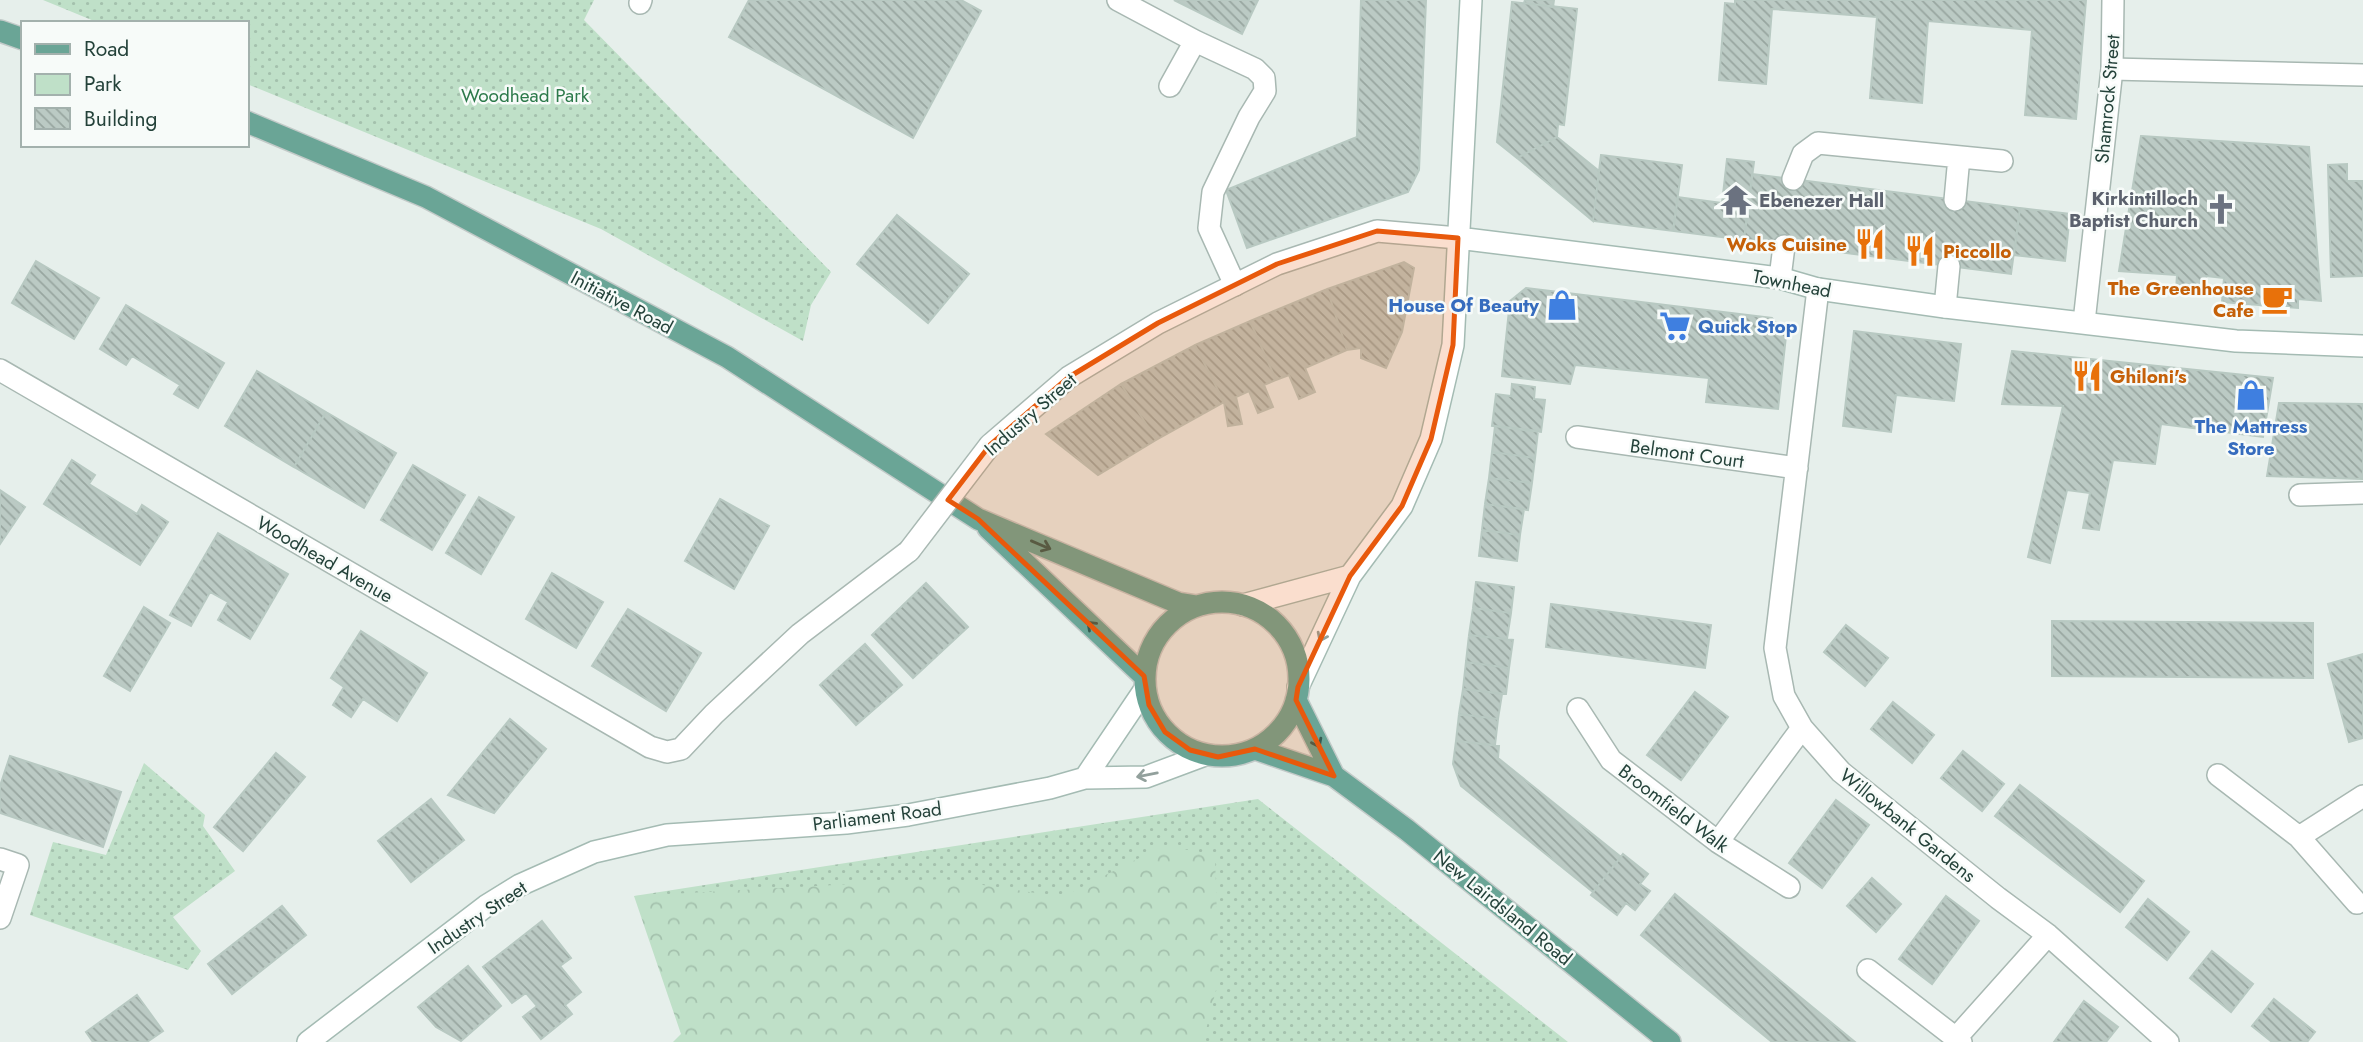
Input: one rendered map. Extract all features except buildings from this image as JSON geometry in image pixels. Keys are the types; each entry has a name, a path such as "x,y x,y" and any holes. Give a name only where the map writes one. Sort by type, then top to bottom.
{"main road":[{"path":"0,31 21,38"},
{"name":"Initiative Road","path":"248,122 426,197 727,357 978,519"},
{"path":"978,519 1178,603 1197,606 1227,602 1243,605 1273,622 1294,652 1298,669 1297,694 1291,712 1276,734 1255,749 1231,756 1205,755 1183,746 1164,732 1155,719 1145,682 1147,657 1166,626 1180,614 1197,606"},
{"path":"978,519 1145,682"},
{"name":"New Lairdsland Road","path":"1297,694 1334,776"},
{"name":"New Lairdsland Road","path":"1255,749 1334,776 1407,830 1670,1042"}],"street":[{"path":"1118,0 1255,69 1264,78 1265,91 1249,117 1213,192 1209,228 1235,285"},
{"path":"1297,694 1350,576 1402,506 1431,439 1453,345 1471,0"},
{"name":"Shamrock Street","path":"2084,322 2112,69 2113,0"},
{"path":"1170,86 1195,41"},
{"path":"2112,69 2363,75"},
{"path":"1793,179 1803,154 1818,143 2002,161"},
{"path":"1955,200 1959,157"},
{"name":"Industry Street","path":"650,747 667,752 681,749 714,714 800,634 909,551 990,445 1069,377 1158,323 1277,264 1377,231 1458,238"},
{"name":"Townhead","path":"1458,238 1780,278 1818,289 1945,307 2236,341 2363,346"},
{"path":"1780,278 1784,246"},
{"path":"1945,307 1949,266"},
{"name":"Willowbank Gardens","path":"1818,289 1775,648 1784,696 1802,728 1841,772 1998,898 2048,934 2168,1042"},
{"name":"Woodhead Avenue","path":"0,370 650,747"},
{"name":"Belmont Court","path":"1577,438 1797,468"},
{"path":"2300,495 2363,493"},
{"path":"1243,605 1350,576"},
{"path":"1085,778 1145,682"},
{"name":"Broomfield Walk","path":"1578,709 1611,760 1718,842 1789,887"},
{"path":"1718,842 1802,728"},
{"name":"Parliament Road","path":"667,835 845,823 908,815 1040,790 1085,778 1146,777 1205,755"},
{"path":"2218,775 2299,837 2357,903"},
{"path":"2299,837 2363,796"},
{"name":"Industry Street","path":"308,1042 486,906 520,886 594,852 667,835"},
{"path":"0,918 9,862"},
{"path":"1868,970 1958,1040 2048,934"}],"highlighted area":[{"path":"1377,231 1458,238 1453,345 1431,439 1402,506 1350,576 1298,687 1296,700 1334,776 1255,749 1218,757 1190,750 1165,732 1149,705 1144,676 978,519 948,500 990,445 1069,377 1158,323 1277,264"}],"green space":[{"name":"Woodhead Park","path":"43,0 594,0 584,20 831,272 811,305 803,341 601,229 248,84 248,21 94,21"},
{"path":"144,763 205,815 203,826 235,871 173,917 201,951 188,970 30,915 53,842 106,855"},
{"path":"1258,799 1568,1042 789,1042 634,896"},
{"path":"1165,845 1215,856 1219,978 1203,1042 673,1042 681,1034 634,896 943,879 1062,897"}],"place":[{"name":"Ebenezer Hall","path":"1736,200"},
{"name":"Kirkintilloch Baptist Church","path":"2221,209"},
{"name":"Woks Cuisine","path":"1870,244"},
{"name":"Piccollo","path":"1920,251"},
{"name":"The Greenhouse Cafe","path":"2277,299"},
{"name":"House Of Beauty","path":"1562,305"},
{"name":"Quick Stop","path":"1675,326"},
{"name":"Ghiloni's","path":"2087,376"},
{"name":"The Mattress Store","path":"2251,395"}]}
